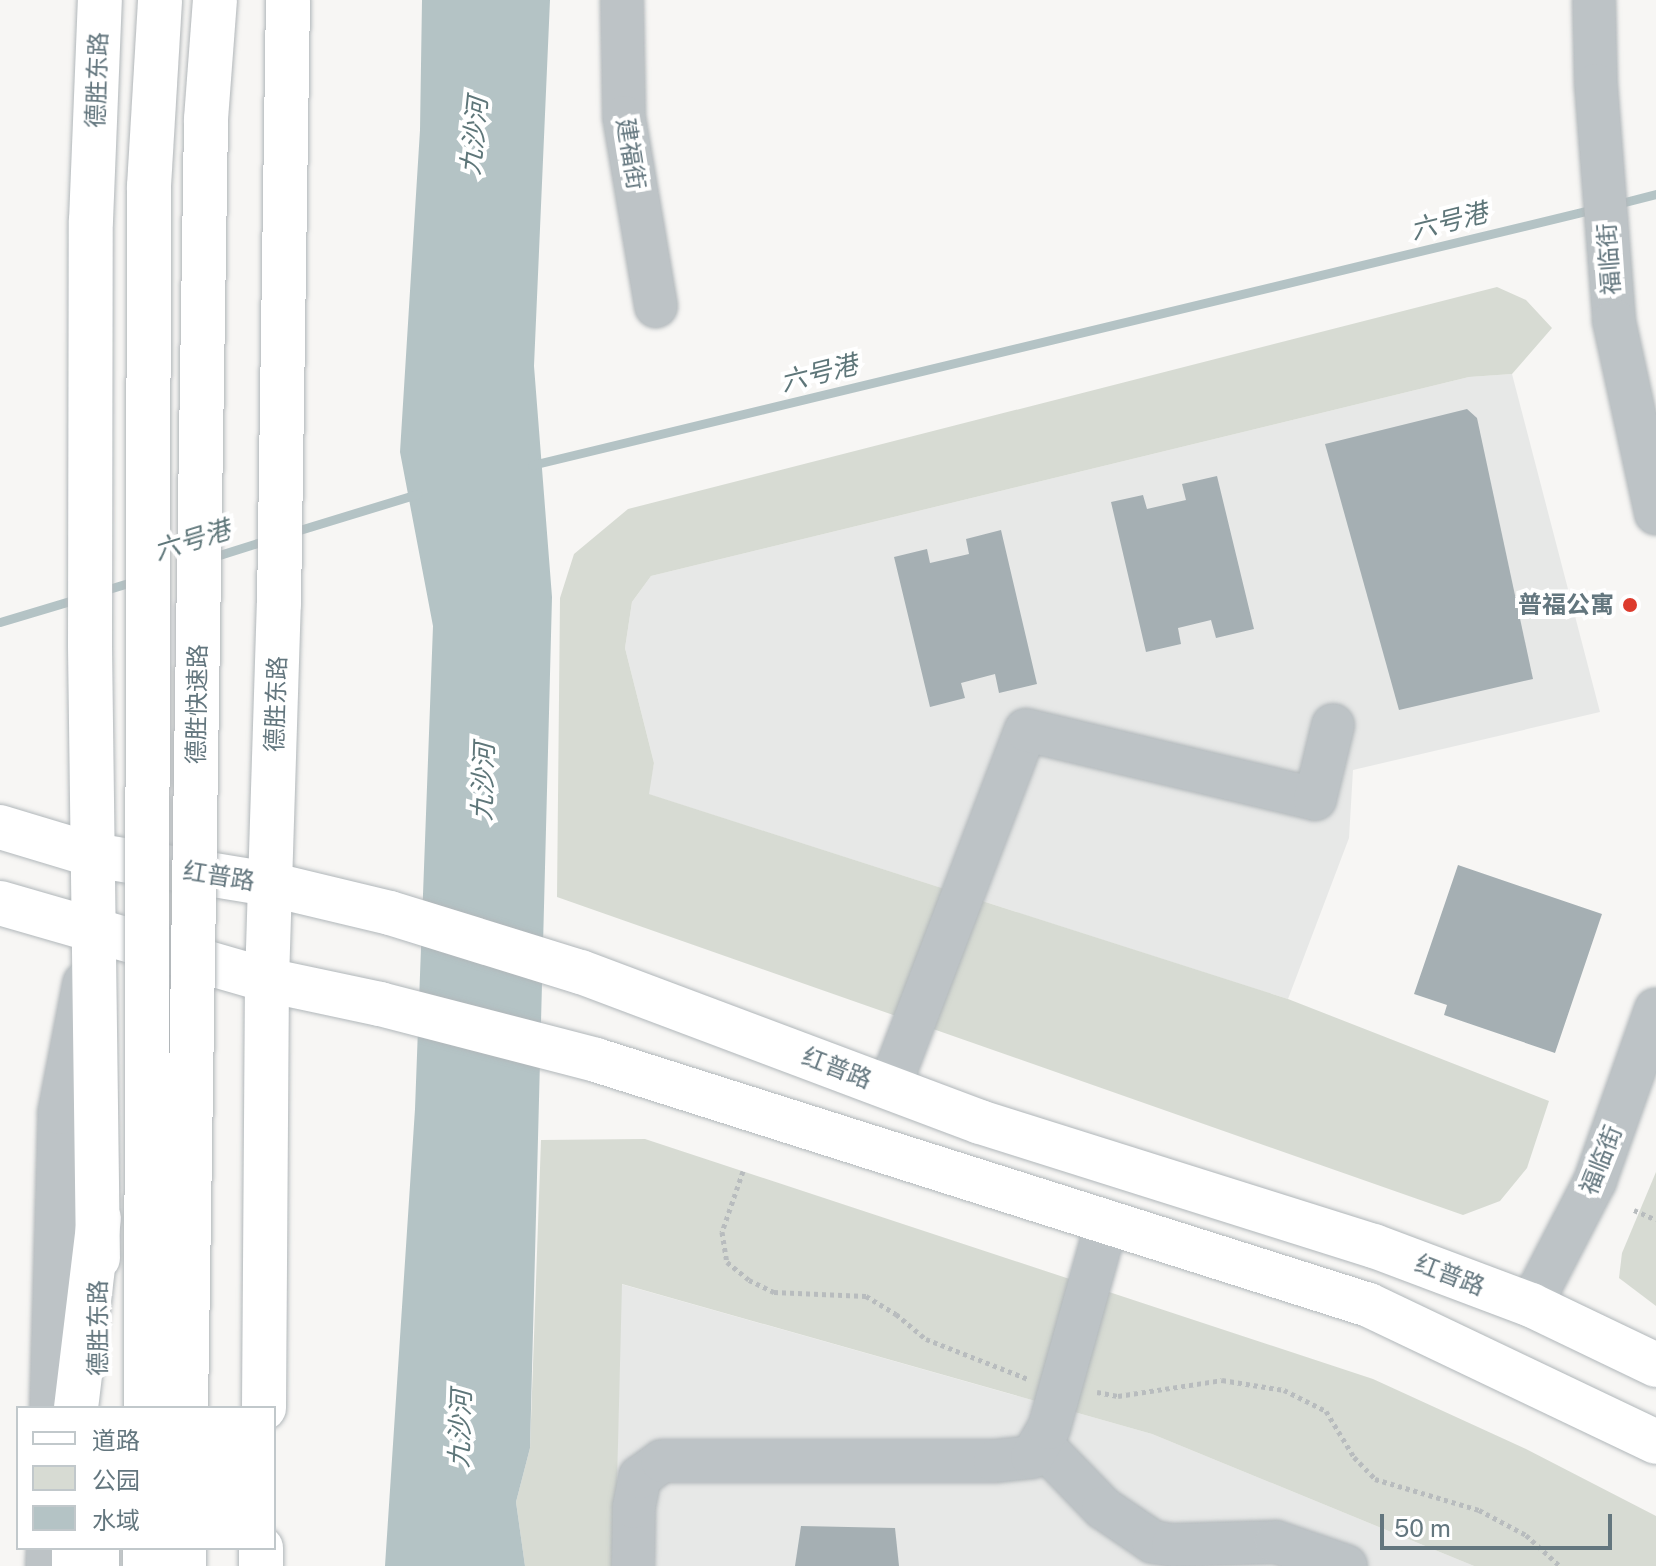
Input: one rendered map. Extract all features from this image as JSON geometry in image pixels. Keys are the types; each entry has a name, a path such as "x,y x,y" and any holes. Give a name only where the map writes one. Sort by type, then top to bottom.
{"main road":[{"name":"德胜东路","path":"98,1406 99,1218 90,644 91,221 100,0"},
{"name":"德胜快速路","path":"146,1406 149,186 160,0"},
{"name":"德胜快速路","path":"186,1406 206,119 215,0"},
{"name":"德胜东路","path":"264,1406 269,1079 267,980 279,604 278,473 288,0"},
{"name":"红普路","path":"0,827 93,855 269,884 390,913 581,972 980,1122 1212,1192 1374,1246 1531,1305 1656,1365"},
{"path":"0,903 267,980 380,1004 596,1060 1369,1305 1656,1442"},
{"path":"76,1406 99,1218"}],"street":[{"name":"建福街","path":"622,0 624,117 656,306"},
{"name":"福临街","path":"1594,0 1596,85 1614,321 1656,513"},
{"path":"889,1088 1026,730 1315,799 1333,725"},
{"path":"51,1406 59,1113 94,931"},
{"name":"福临街","path":"1531,1305 1595,1181 1656,1009"},
{"path":"633,1566 634,1507 640,1477 662,1461 995,1461 1032,1457 1049,1428 1107,1222"},
{"path":"1040,1443 1142,1551 1173,1545 1276,1542 1346,1566"}],"path":[{"path":"743,1171 722,1232 727,1262 749,1280 774,1292 866,1296 896,1314 926,1339 1023,1378 1118,1396 1222,1380 1284,1390 1326,1411 1354,1457 1375,1479 1479,1510 1526,1535 1560,1566"},
{"path":"1634,1210 1656,1220"}],"shaded area":[{"path":"1512,374 1600,712 1353,770 1349,838 1288,999 648,794 654,763 625,648 632,602 651,576 1469,377"},
{"path":"621,1284 1152,1434 1474,1566 615,1566"}],"green space":[{"path":"1497,287 1526,300 1552,328 1512,374 1469,377 651,576 632,602 625,648 654,763 649,794 1288,999 1549,1101 1527,1168 1500,1201 1463,1215 557,897 560,598 574,554 628,509"},
{"path":"645,1139 1373,1379 1526,1449 1656,1516 1656,1566 1474,1566 1152,1434 622,1284 615,1566 525,1566 516,1502 530,1448 541,1140"},
{"path":"1656,1172 1656,1306 1619,1278 1622,1253"}],"water":[{"name":"九沙河","path":"422,0 550,0 534,366 552,597 530,1448 516,1502 525,1566 385,1566 415,1109 433,626 400,452 420,130"}],"building":[{"path":"1467,409 1477,418 1533,679 1399,710 1325,444"},
{"path":"1217,476 1254,629 1216,638 1211,620 1178,628 1181,644 1146,652 1111,502 1143,495 1147,509 1186,500 1182,484"},
{"path":"1001,530 1037,684 999,693 995,674 961,683 965,698 930,707 894,557 927,549 930,563 969,554 966,539"},
{"path":"1458,865 1602,914 1555,1053 1444,1015 1447,1005 1414,994"},
{"path":"801,1526 895,1528 899,1566 795,1566"}],"waterway":[{"name":"六号港","path":"1617,204 1656,194"},
{"name":"六号港","path":"532,465 1594,209"},
{"name":"六号港","path":"293,532 417,494"},
{"name":"六号港","path":"213,557 267,540"},
{"name":"六号港","path":"102,591 137,580"},
{"name":"六号港","path":"0,622 80,598"}],"place":[{"name":"普福公寓","path":"1630,605"}]}
